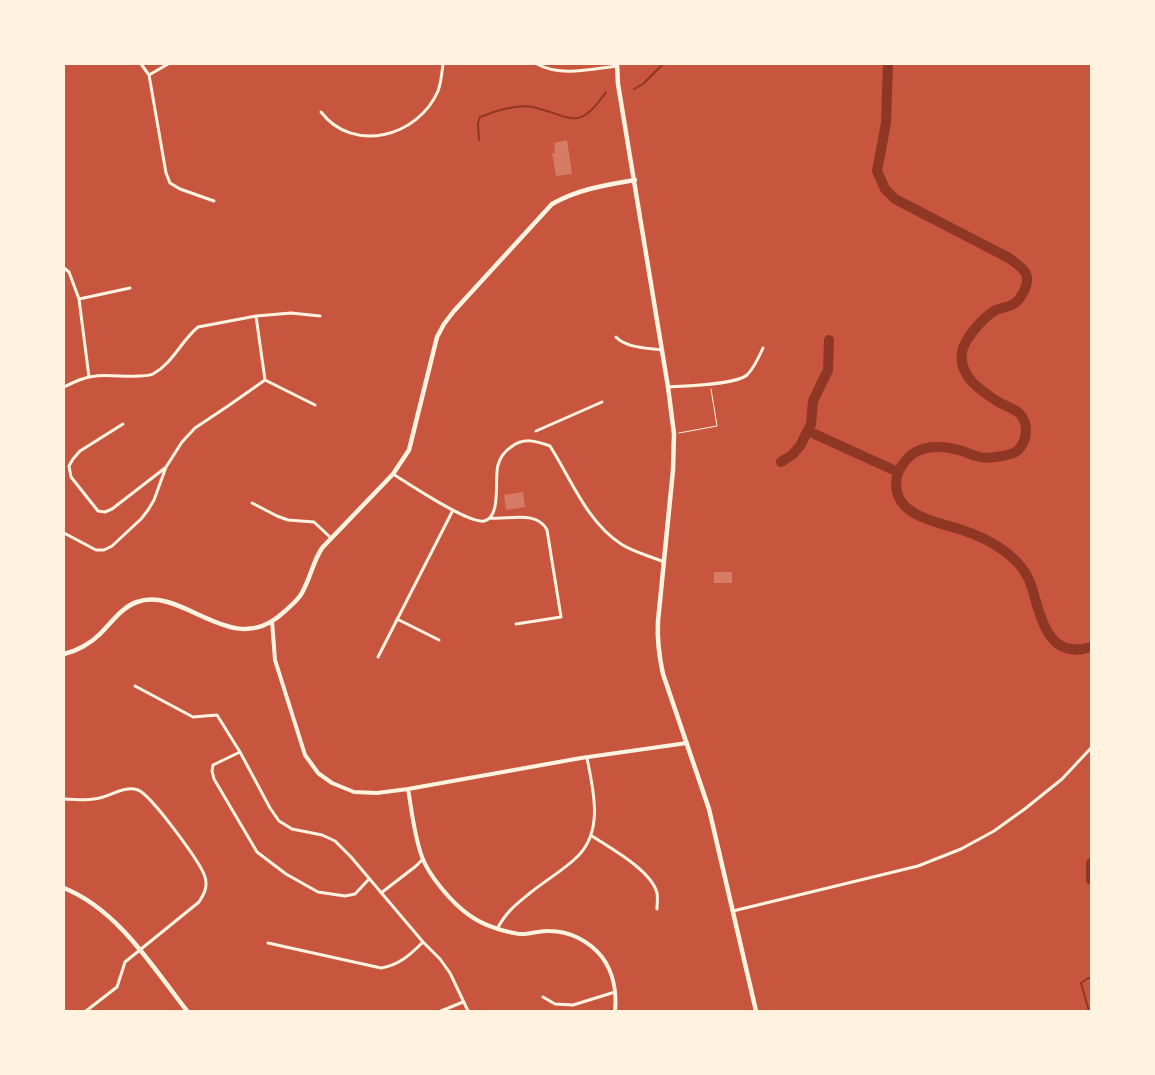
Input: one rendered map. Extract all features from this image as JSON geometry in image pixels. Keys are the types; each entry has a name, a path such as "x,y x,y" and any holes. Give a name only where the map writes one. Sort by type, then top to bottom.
{"main road":[{"path":"617,65 618,84 635,180 674,434 673,470 657,635 660,659 709,809 756,1011"},
{"path":"64,654 76,650 100,634 125,609 137,602 154,599 166,602 216,623 240,628 258,628 287,610 300,596 314,559 322,548 393,474 409,450 436,337 454,311 552,204 566,196 589,188 635,180"},
{"path":"64,888 81,895 120,927 186,1011"}],"street":[{"path":"141,64 149,75 166,173 170,183 180,189 214,201"},
{"path":"149,75 168,64"},
{"path":"321,112 329,122 340,130 356,135 371,136 390,133 406,127 419,118 439,90 443,64"},
{"path":"537,64 561,70 587,70 617,65"},
{"path":"64,268 70,272 79,299 88,377"},
{"path":"79,299 130,288"},
{"path":"64,387 88,377 151,376 173,357 191,333 198,327 256,316 291,313 320,316"},
{"path":"256,316 265,380"},
{"path":"616,337 622,342 629,344 662,350"},
{"path":"668,387 742,378 748,374 763,348"},
{"path":"265,380 315,405"},
{"path":"64,532 96,550 104,550 112,546 148,510 154,500 166,467 182,442 195,428 265,380"},
{"path":"536,431 602,402"},
{"path":"123,424 80,451 69,466 71,477 98,511 105,512 112,509 166,467"},
{"path":"490,518 495,509 496,474 501,456 519,441 540,442 550,446 584,504 608,534 622,545 664,562"},
{"path":"393,474 452,510 476,521 484,521 490,518 531,517 544,524 547,530 561,616 516,624"},
{"path":"252,503 288,520 314,522 331,538"},
{"path":"378,657 452,510"},
{"path":"397,619 438,640"},
{"path":"272,621 274,660 305,755 318,773 332,783 354,792 377,793 408,789 687,743"},
{"path":"135,686 193,717 217,715 279,821 292,829 322,835 335,840 440,959 450,972 468,1011"},
{"path":"733,911 918,866 961,848 994,831 1026,808 1062,778 1091,748"},
{"path":"240,752 213,765 212,771 218,787 257,852 286,874 318,892 344,896 355,894 369,879"},
{"path":"497,929 512,906 579,855 592,836 594,798 587,758"},
{"path":"64,799 95,799 124,789 138,790 153,802 199,864 205,878 206,891 200,902 125,962 117,987 86,1011"},
{"path":"408,789 417,839 423,859 457,905 470,916 497,929 521,934 550,930 566,933 593,946 609,968 615,992 615,1011"},
{"path":"592,836 641,870 650,880 657,892 657,909"},
{"path":"381,893 423,859"},
{"path":"268,943 381,968 397,964 407,958 423,942"},
{"path":"543,996 555,1004 573,1005 615,992"},
{"path":"441,1011 463,1002"},
{"path":"90,1007 93,1011"}],"path":[{"path":"674,434 717,426 710,383"}],"building":[{"path":"567,140 572,174 556,176 552,153 555,153 554,143"},
{"path":"523,492 525,507 506,510 504,495"},
{"path":"714,572 732,572 732,583 714,583"}],"waterway":[{"path":"634,89 643,84 663,64"},
{"path":"888,64 886,123 877,171 885,189 895,199 1009,258 1027,275 1024,291 1018,300 1010,306 994,311 985,319 970,335 962,352 964,369 973,382 993,399 1016,411 1023,418 1026,432 1022,445 1011,454 988,458 939,447 918,451 906,460 899,471 896,484 898,495 903,504 920,516 982,538 1012,557 1027,575 1043,622 1055,642 1064,648 1076,650 1091,647"},
{"path":"479,140 478,123 480,117 520,106 533,107 566,117 581,117 588,113 606,92"},
{"path":"781,462 792,455 800,446 811,424 813,401 828,370 829,340"},
{"path":"808,431 898,472"},
{"path":"1091,863 1091,880"},
{"path":"1089,1011 1081,983 1091,978"}]}
